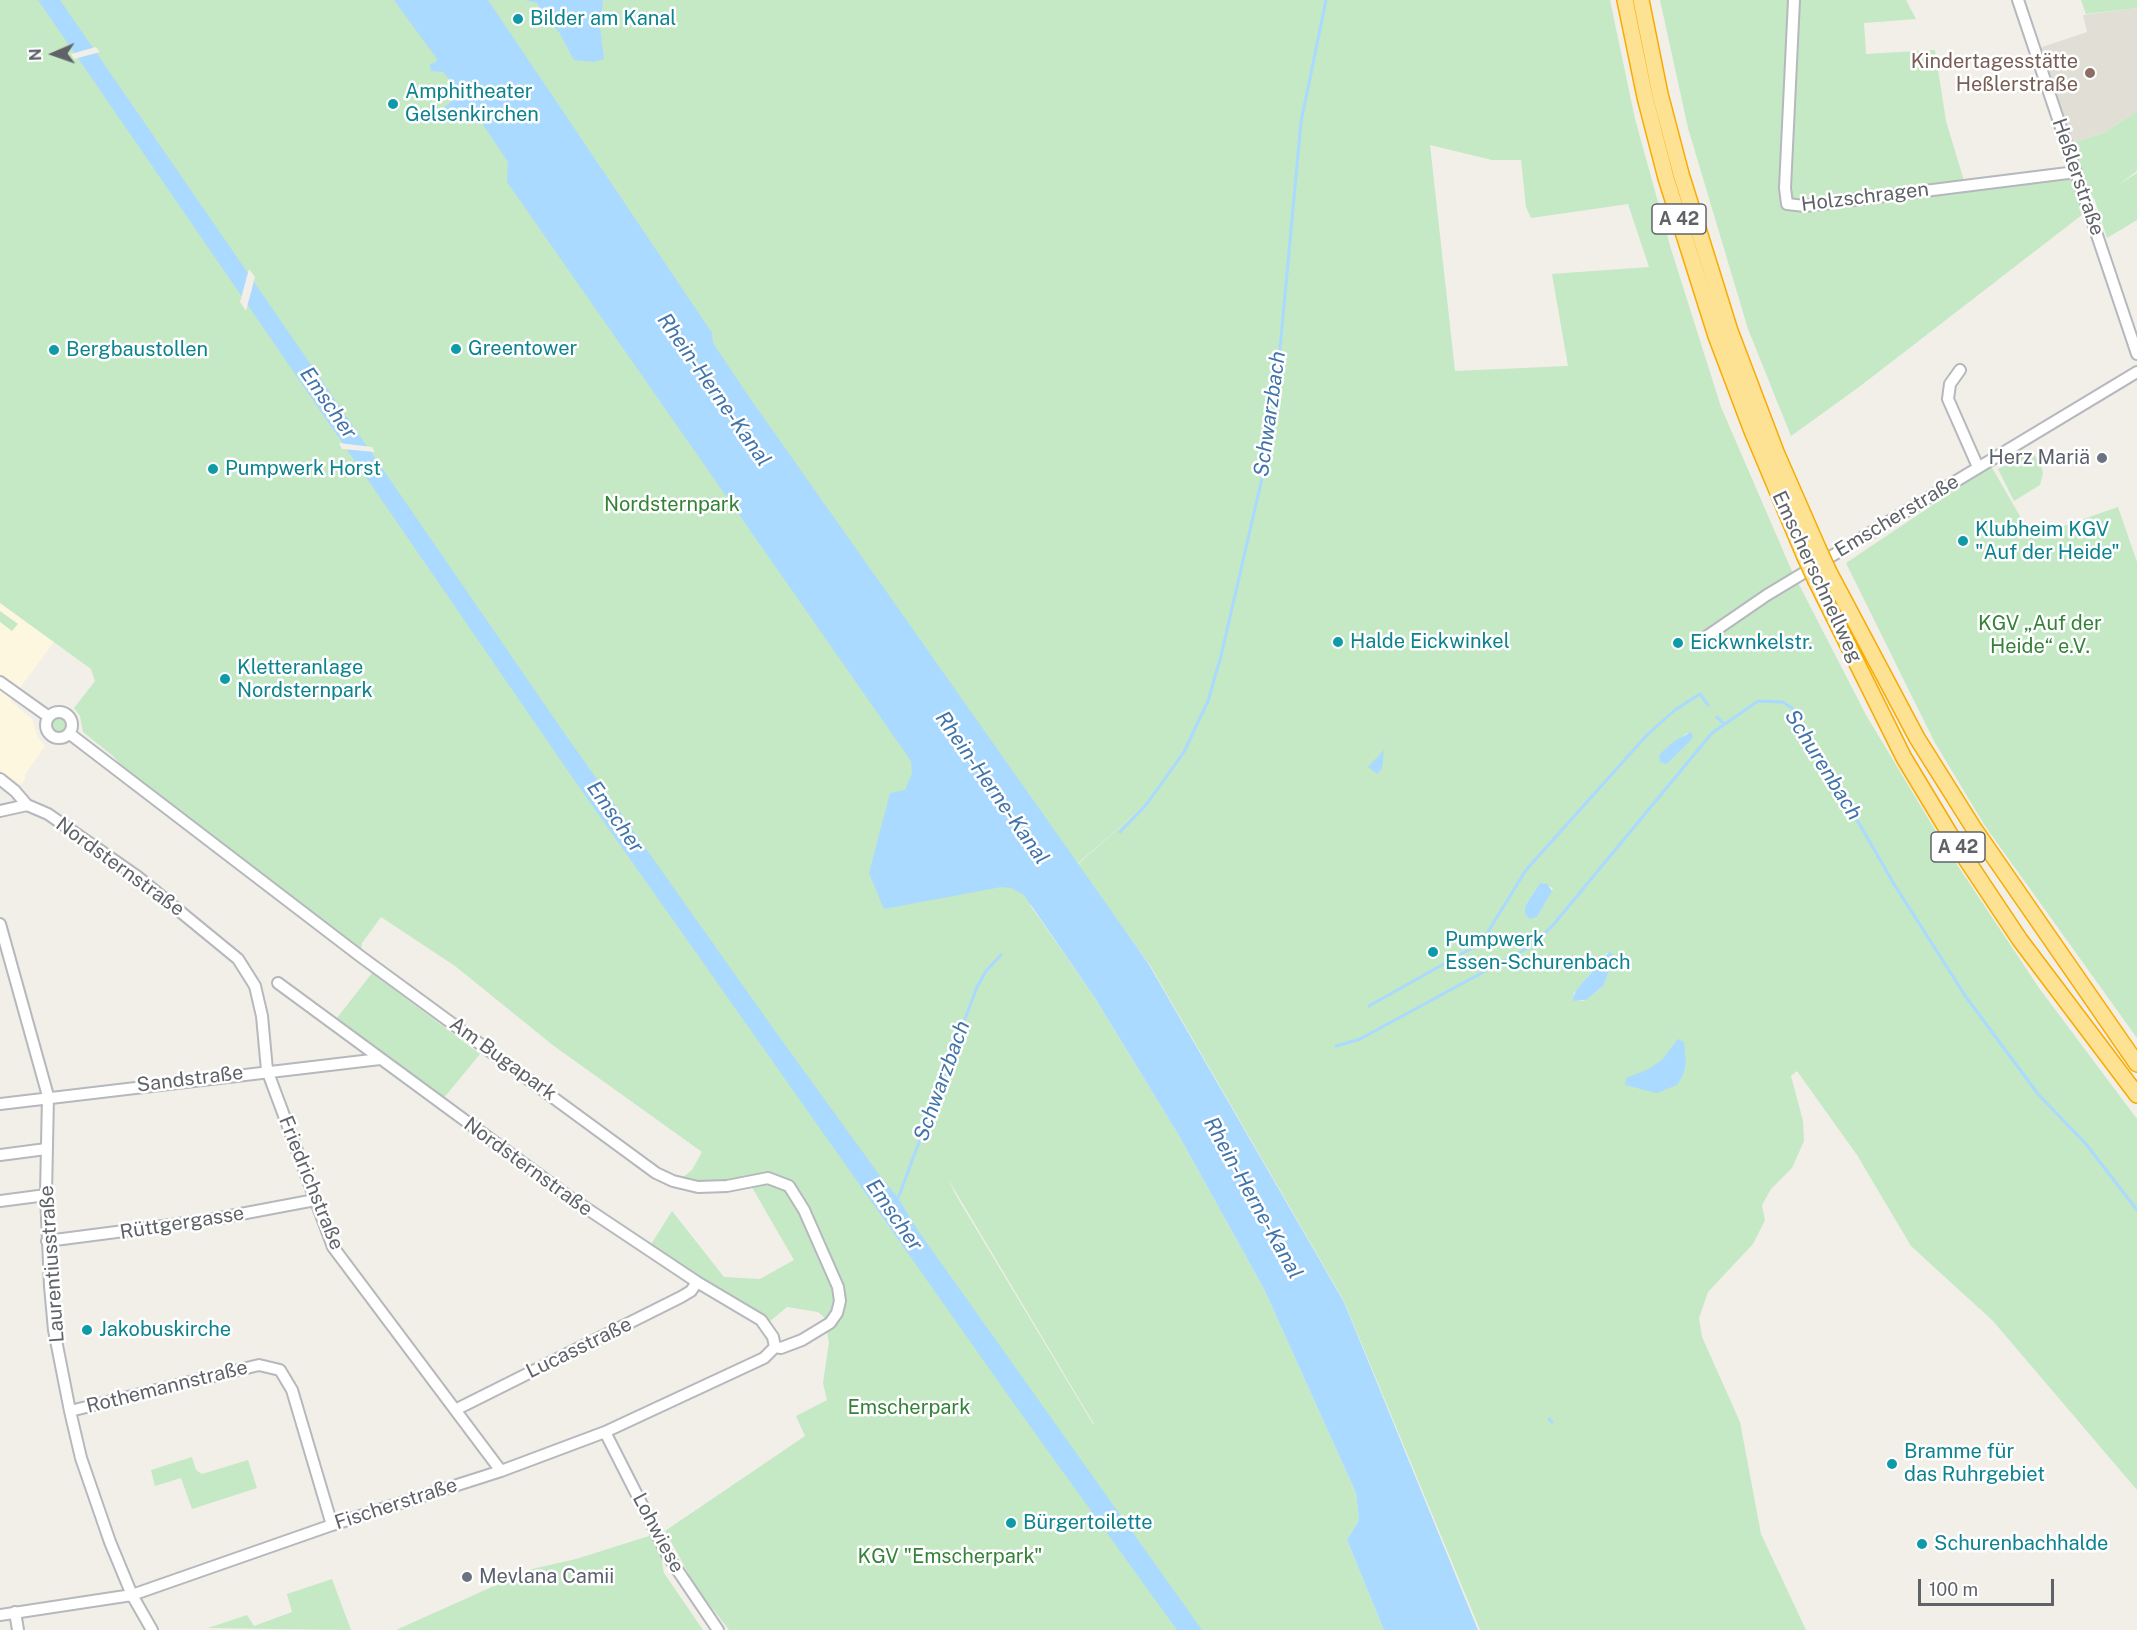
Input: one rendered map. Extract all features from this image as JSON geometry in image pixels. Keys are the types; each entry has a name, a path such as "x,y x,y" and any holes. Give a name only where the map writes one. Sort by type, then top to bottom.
{"highway":[{"name":"Emscherschnellweg","path":"1625,0 1645,97 1666,178 1716,336 1752,431 1770,456 1904,758 1954,841 2020,940 2137,1095"},
{"name":"Emscherschnellweg","path":"1641,0 1660,94 1681,174 1730,331 1763,420 1770,456"},
{"name":"Emscherschnellweg","path":"1823,577 1917,738 1973,827 2137,1064"}],"street":[{"name":"Holzschragen","path":"1794,0 1785,188 1787,204 1805,206 2076,173"},
{"name":"Heßlerstraße","path":"2018,0 2137,354"},
{"name":"Emscherstraße","path":"1960,370 1948,387 1948,399 1978,467"},
{"name":"Emscherstraße","path":"1697,643 1767,595 2137,372"},
{"path":"0,682 49,717"},
{"path":"57,712 68,715 72,723 70,734 60,739 51,735 46,725 49,717 57,712"},
{"name":"Am Bugapark","path":"70,734 360,956 656,1173 698,1187 727,1186 768,1179 789,1186 804,1209 838,1287 840,1301 837,1313 830,1323 802,1340 781,1348 775,1347"},
{"name":"Nordsternstraße","path":"0,779 15,790 27,805 48,814 138,877 238,959"},
{"path":"0,811 27,805"},
{"name":"Laurentiusstraße","path":"0,924 48,1096 47,1241 54,1330 70,1411 99,1513 132,1595 152,1630"},
{"name":"Friedrichstraße","path":"238,959 255,986 259,998 267,1070 333,1247 457,1409 501,1471"},
{"name":"Nordsternstraße","path":"278,983 565,1194 697,1282 761,1320 773,1337 775,1347"},
{"name":"Sandstraße","path":"0,1104 48,1096 267,1070 380,1059"},
{"path":"0,1155 46,1149"},
{"path":"0,1201 46,1195"},
{"name":"Rüttgergasse","path":"47,1241 154,1228 315,1200"},
{"name":"Lucasstraße","path":"457,1409 681,1297 691,1291 697,1282"},
{"name":"Fischerstraße","path":"0,1615 132,1595 332,1525 501,1471 606,1432 764,1358 775,1347"},
{"name":"Rothemannstraße","path":"70,1411 259,1365 280,1370 292,1390 332,1525"},
{"name":"Lohwiese","path":"606,1432 668,1556 718,1630"},
{"path":"15,1612 18,1630"}],"shaded area":[{"name":"Kindertagesstätte Heßlerstraße","path":"2137,8 2137,111 2104,133 2069,144 2036,49 2087,32 2083,15"},
{"path":"0,603 54,642 10,701 32,719 38,738 45,746 24,776 26,778 21,785 0,770"}],"green space":[{"path":"0,0 1610,0 1635,119 1671,249 1721,407 1791,569 1866,715 1946,848 2039,988 2137,1119 2137,1490 1993,1321 1911,1246 1857,1155 1797,1071 1791,1076 1803,1121 1804,1141 1792,1168 1771,1189 1762,1205 1765,1220 1753,1244 1708,1292 1699,1318 1702,1337 1740,1422 1761,1534 1806,1630 1480,1630 1344,1301 1150,965 1077,865 1154,797 1030,905 1095,998 1178,1134 1264,1289 1356,1493 1359,1520 1347,1540 1384,1630 729,1630 696,1587 665,1531 805,1436 796,1416 827,1400 823,1383 829,1342 824,1317 818,1312 787,1307 769,1322 650,1246 672,1211 724,1277 760,1279 794,1260 746,1177 703,1183 682,1178 692,1170 702,1152 554,1046 455,966 381,917 362,943 360,956 143,790 113,756 83,732 80,716 74,708 95,681 91,669 0,603","holes":["1430,145 1492,160 1521,160 1526,207 1531,218 1628,204 1649,267 1552,274 1568,366 1455,371","1687,733 1693,737 1667,764 1659,755","1540,883 1553,888 1537,917 1525,906","1607,953 1613,954 1612,966 1600,989 1584,1001 1576,1001 1573,997","948,1179 1094,1424 957,1197"]},
{"path":"1660,0 1906,0 1916,19 1864,23 1866,54 1935,50 1946,121 1965,184 2016,184 2077,178 2087,211 1859,387 1791,436 1748,329 1688,128"},
{"path":"2081,0 2137,0 2137,8 2086,14"},
{"path":"2137,111 2137,171 2118,185 2137,173 2137,220 2107,238 2095,201 2078,171 2069,144 2104,133"},
{"path":"2032,451 2043,473 2040,485 2014,501 1998,469"},
{"name":"KGV „Auf der Heide“ e.V.","path":"1991,466 2032,537 2118,507 2137,562 2137,1038 1985,826 1934,741 1846,563"},
{"path":"0,611 18,624 12,631 0,622"},
{"path":"59,715 66,718 69,725 66,732 59,735 52,732 49,725 52,718"},
{"path":"372,973 480,1054 443,1099 337,1018"},
{"path":"192,1457 196,1470 202,1474 248,1460 257,1488 192,1509 181,1478 155,1486 151,1470"},
{"path":"665,1531 658,1539 664,1573 703,1630 396,1630 532,1569 576,1559"},
{"path":"332,1579 351,1630 208,1628 247,1615 254,1626 292,1612 287,1594"}],"water":[{"name":"Emscher","path":"38,0 60,0 567,737 775,1031 898,1198 919,1232 1202,1630 1177,1630 1017,1408 568,771"},
{"name":"Rhein-Herne-Kanal","path":"394,0 488,0 712,333 713,343 747,394 1148,963 1344,1302 1478,1630 1384,1630 1347,1540 1359,1520 1356,1493 1264,1289 1178,1134 1095,998 1024,895 1011,888 1001,887 884,909 869,873 890,793 905,790 912,773 911,761 507,182 508,162 482,123 469,114 448,115 444,108 454,99 453,83 443,72 431,71 430,64 435,63 437,59"},
{"path":"525,0 603,0 600,27 604,59 594,62 574,60 559,32 550,23 537,18 539,7 537,3"},
{"path":"1691,732 1693,737 1667,764 1660,762 1659,755 1673,742"},
{"path":"1384,750 1382,769 1377,774 1368,767"},
{"path":"1540,883 1547,884 1552,891 1537,917 1530,919 1525,914 1525,906"},
{"path":"1609,952 1613,954 1613,961 1603,986 1586,1000 1574,1001 1573,997 1577,989"},
{"path":"1678,1039 1684,1042 1686,1063 1677,1085 1657,1093 1625,1085 1626,1078 1647,1070 1662,1060"}],"pier":[{"path":"96,47 100,52 74,59 71,54"},
{"path":"249,269 255,277 246,311 240,302"},
{"path":"339,443 372,447 375,452 342,449"}],"waterway":[{"name":"Schwarzbach","path":"1120,832 1146,805 1184,752 1208,701 1221,656 1272,435 1301,122 1326,0"},
{"path":"1369,1006 1481,943 1526,870 1647,735 1675,710 1700,694 1708,705"},
{"name":"Schurenbach","path":"1336,1046 1360,1039 1533,945 1553,925 1712,733 1758,701 1783,702 1793,709 1894,884 1966,997 2038,1094 2086,1144 2137,1210"},
{"path":"1717,717 1724,724"},
{"name":"Schwarzbach","path":"897,1201 977,987 986,971 1001,955"},
{"path":"1549,1419 1552,1422"}],"place":[{"name":"Bilder am Kanal","path":"518,19"},
{"name":"Kindertagesstätte Heßlerstraße","path":"2090,73"},
{"name":"Amphitheater Gelsenkirchen","path":"393,104"},
{"name":"Greentower","path":"456,349"},
{"name":"Bergbaustollen","path":"54,350"},
{"name":"Herz Mariä","path":"2102,458"},
{"name":"Pumpwerk Horst","path":"213,469"},
{"name":"Klubheim KGV \"Auf der Heide\"","path":"1963,541"},
{"name":"Halde Eickwinkel","path":"1338,642"},
{"name":"Eickwnkelstr.","path":"1678,643"},
{"name":"Kletteranlage Nordsternpark","path":"225,679"},
{"name":"Pumpwerk Essen-Schurenbach","path":"1433,952"},
{"name":"Jakobuskirche","path":"87,1330"},
{"name":"Bramme für das Ruhrgebiet","path":"1892,1464"},
{"name":"Bürgertoilette","path":"1011,1523"},
{"name":"Schurenbachhalde","path":"1922,1544"},
{"name":"Mevlana Camii","path":"467,1577"}],"park label":[{"name":"Nordsternpark","path":"672,505"},
{"name":"Emscherpark","path":"909,1408"},
{"name":"KGV \"Emscherpark\"","path":"950,1557"}]}
